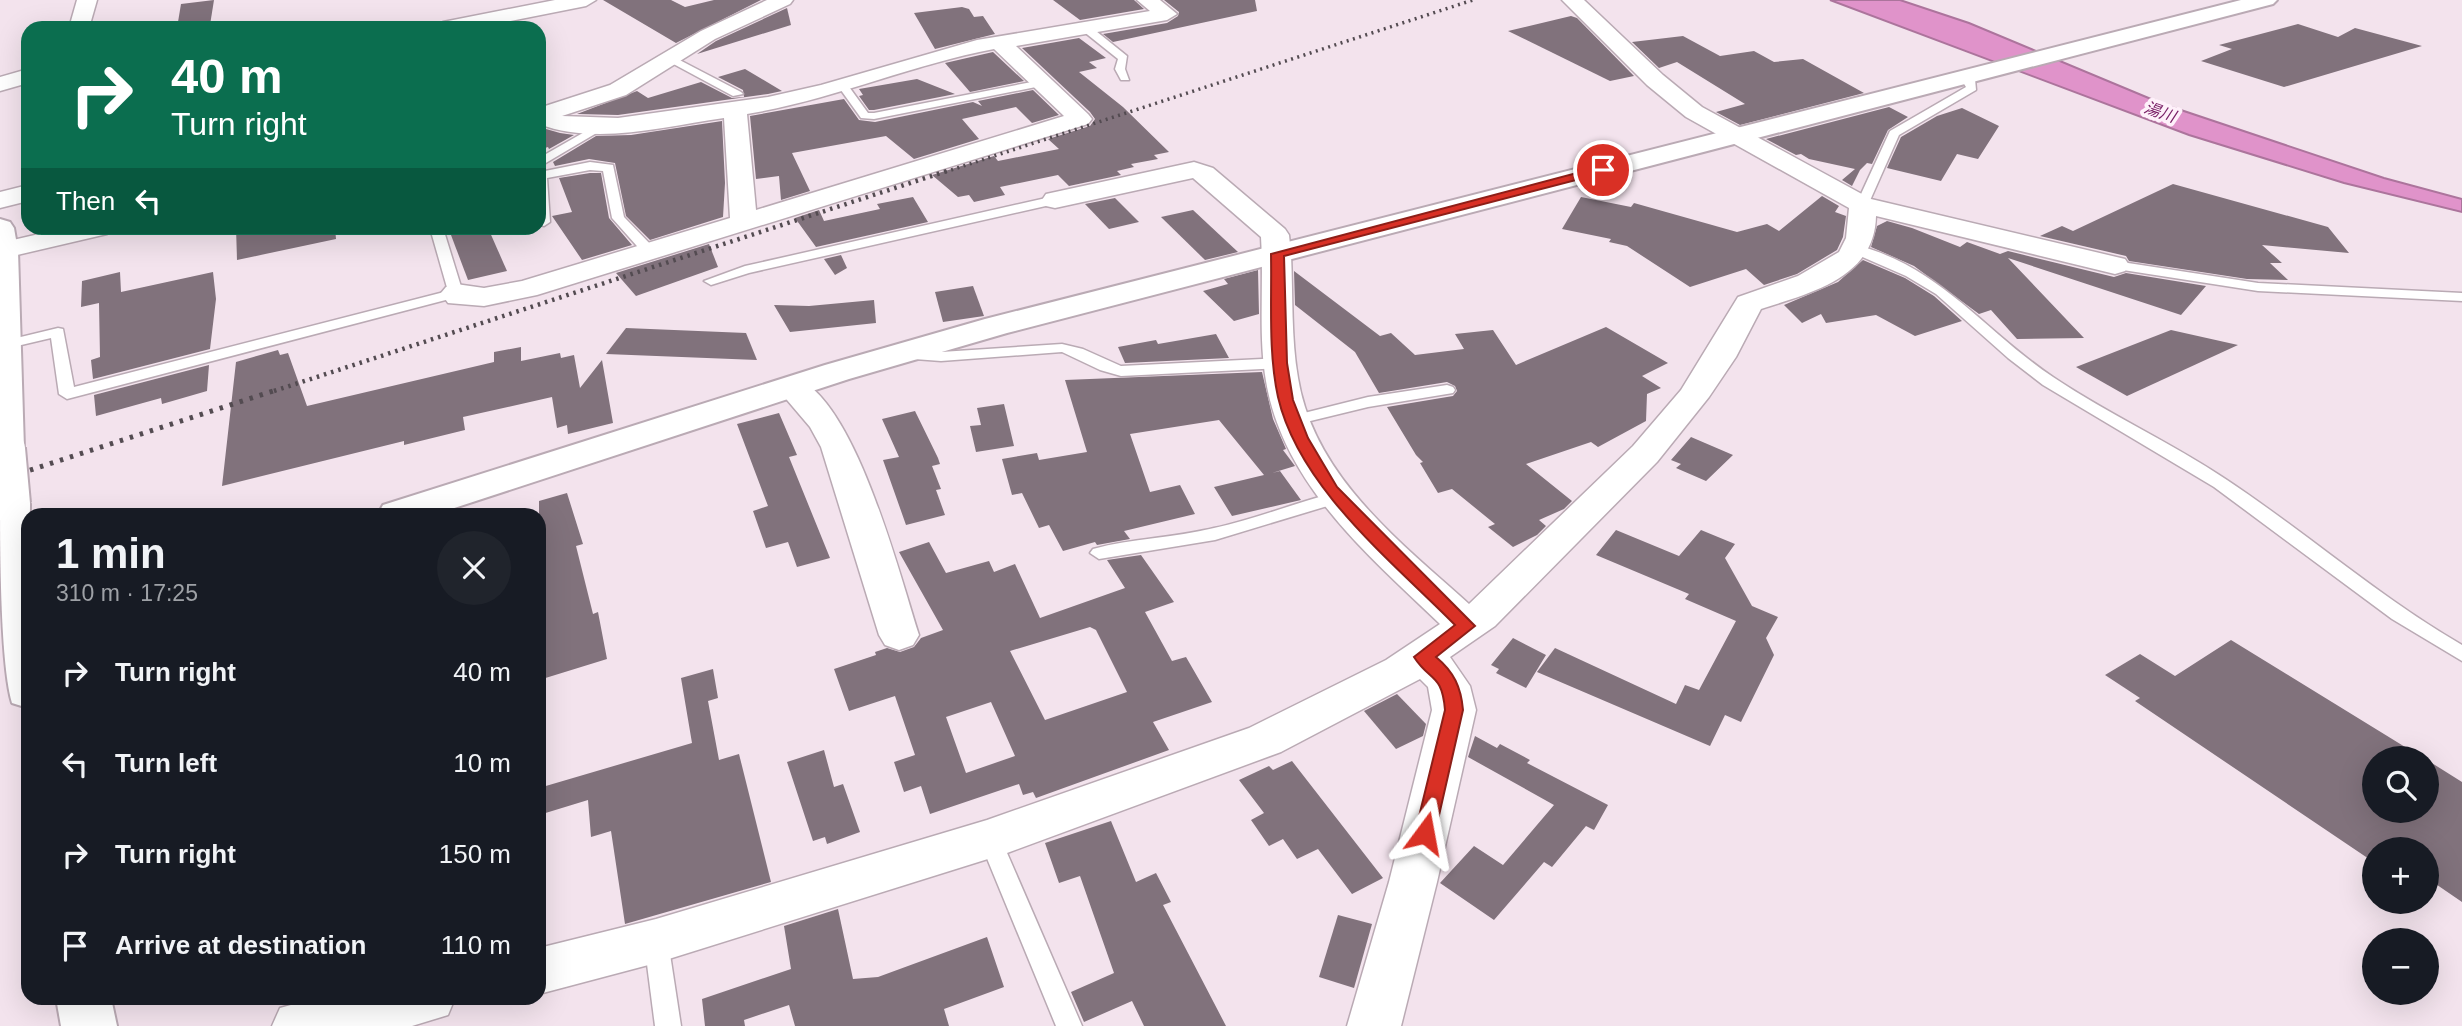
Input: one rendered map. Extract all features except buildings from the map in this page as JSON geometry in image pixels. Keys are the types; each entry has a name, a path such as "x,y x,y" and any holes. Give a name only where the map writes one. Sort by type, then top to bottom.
{"street":[{"path":"81,21 87,0"},
{"path":"479,21 586,0"},
{"path":"546,114 618,90 708,35 783,0"},
{"path":"546,118 562,124 599,128 736,102 843,86 931,56 1167,14 1147,0"},
{"path":"1572,0 1655,80 1694,112 1862,205 2115,265"},
{"path":"416,508 901,353 1993,68 2266,0"},
{"path":"456,293 459,297 502,295 1080,119 999,42"},
{"path":"0,84 21,78"},
{"path":"0,104 21,100"},
{"path":"736,102 744,223"},
{"path":"1055,200 1194,170 1204,173 1275,235 1280,363 1286,400 1301,438 1338,497 1467,626"},
{"path":"0,200 21,195"},
{"path":"546,969 656,941 990,839 1265,740 1402,671 1467,626 1650,448 1720,357 1749,303 1790,290 1849,258 1856,249 1862,229 1862,205"},
{"path":"21,662 15,637 7,571 11,503 2,395 2,239 37,235"},
{"path":"792,387 825,423 838,447 898,635"},
{"path":"1374,1026 1413,882 1454,710 1452,690 1441,671 1423,657"},
{"path":"85,1005 89,1026"},
{"path":"299,1026 396,1005"}],"lane":[{"path":"1087,29 1122,58 1120,69 1125,78"},
{"path":"670,58 736,102"},
{"path":"1862,205 1894,133 1972,88 1971,81 1964,76"},
{"path":"843,86 865,116 874,116 1042,83"},
{"path":"546,166 599,128"},
{"path":"546,170 609,167 618,218 649,251"},
{"path":"711,281 758,267 1055,200"},
{"path":"4,346 58,332 67,394 456,293 438,235"},
{"path":"1856,249 1930,284 2025,365 2115,424 2214,479 2276,520 2356,584 2462,654"},
{"path":"2115,265 2258,287 2462,297"},
{"path":"901,353 927,358 1066,348 1085,353 1110,370 1121,371 1280,363"},
{"path":"1294,421 1368,402 1447,390"},
{"path":"1099,553 1135,545 1176,542 1287,514 1338,497"},
{"path":"990,839 1069,1026"},
{"path":"656,941 668,1026"}],"water":[{"name":"湯川","path":"1830,0 1900,0 1969,23 2163,104 2384,178 2462,199 2462,212 2344,183 2189,135"}],"railway":[{"path":"945,172 1473,0"},
{"path":"274,391 950,170"},
{"path":"0,480 279,389"}],"route":[{"path":"1425,833 1454,710 1452,690 1441,671 1423,657 1467,626 1379,541 1331,490 1301,438 1286,400 1280,363 1277,254 1603,170"}]}
